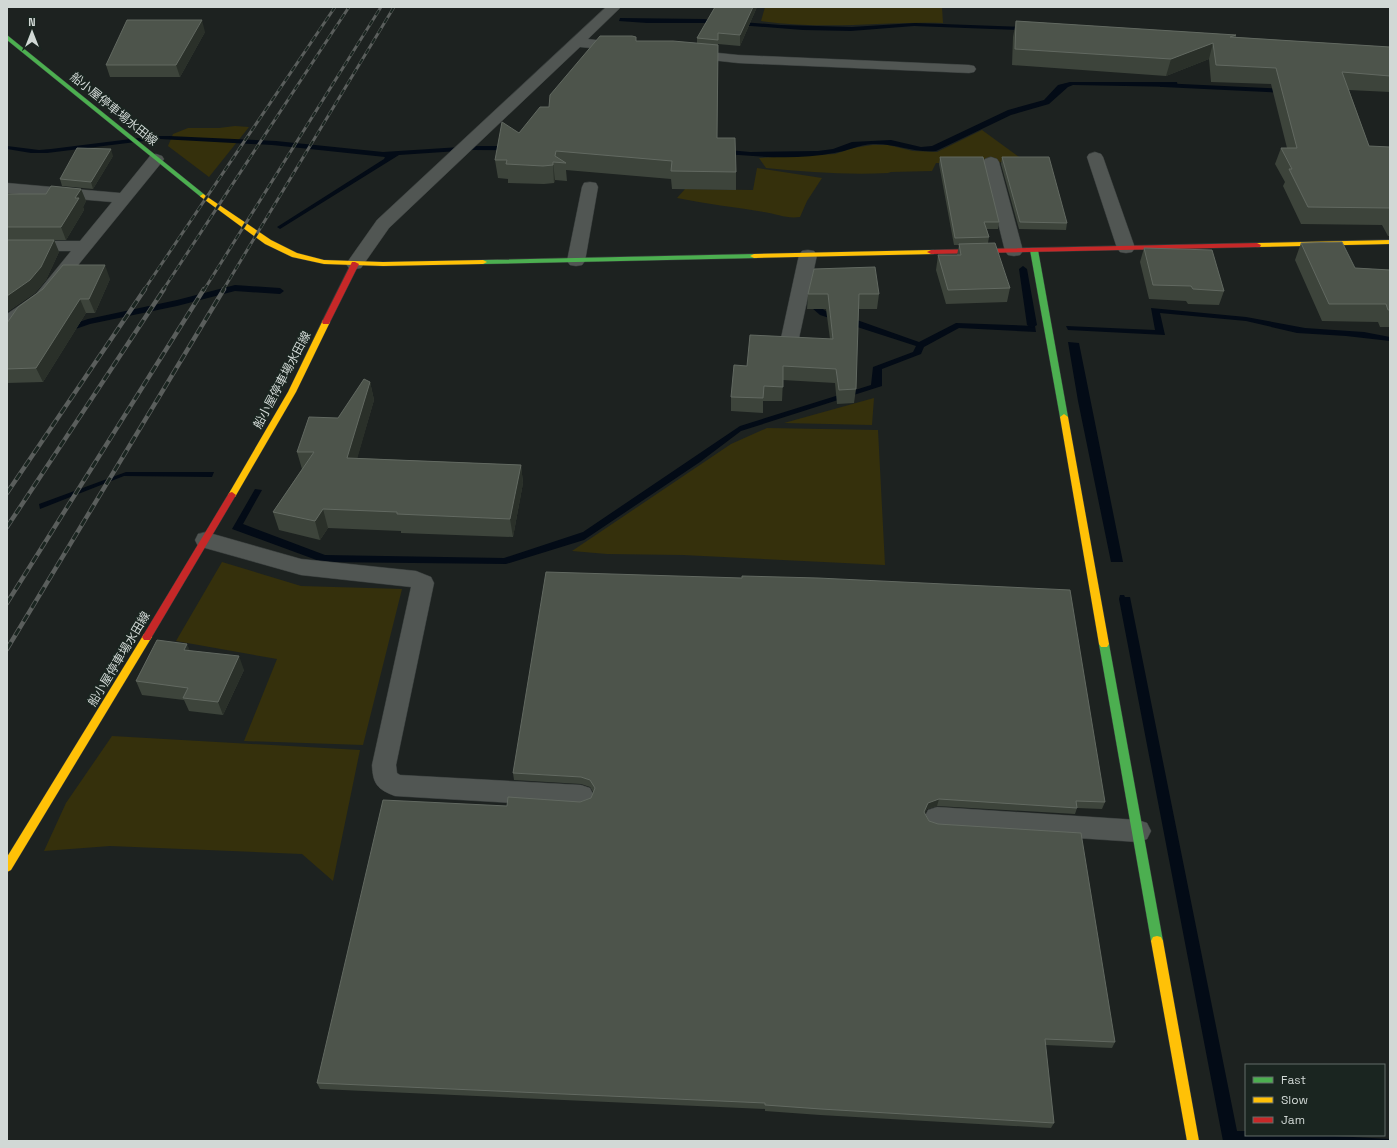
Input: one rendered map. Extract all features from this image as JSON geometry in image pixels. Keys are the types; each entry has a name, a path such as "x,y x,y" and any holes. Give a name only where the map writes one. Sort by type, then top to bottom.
{"street":[{"path":"355,264 383,224 614,7"},
{"name":"船小屋停車場水田線","path":"7,37 218,208 268,242 295,255 324,262 355,264 292,392 206,540 7,867"},
{"path":"576,42 638,48"},
{"path":"676,52 738,59 969,69"},
{"path":"1095,157 1126,248"},
{"path":"7,322 42,298 156,159"},
{"path":"991,162 1014,251"},
{"path":"576,261 590,186"},
{"path":"7,188 120,202"},
{"path":"7,198 120,202"},
{"path":"355,264 576,261 1390,242"},
{"path":"7,246 84,246"},
{"path":"1034,250 1193,1141"},
{"path":"790,338 808,255"},
{"path":"206,540 301,567 416,579 423,583 384,765 385,778 395,785 581,796"},
{"path":"937,818 1138,831"}],"shaded area":[{"path":"765,7 942,7 943,23 807,25 761,21"},
{"path":"620,18 703,19 781,25 852,27 915,23 1050,28 1390,55 1066,32 914,26 851,31 803,30 712,23 647,23 619,21"},
{"path":"1070,82 1177,82 1178,87 1073,85 1068,87 1049,104 1011,115 936,151 920,151 889,145 873,144 839,152 803,157 754,156 707,152 473,150 399,155 280,229 277,227 385,157 272,145 160,139 47,153 31,153 7,149 7,146 39,150 51,149 155,136 276,141 383,152 476,146 707,148 750,152 818,151 833,149 852,142 891,140 921,147 932,146 1008,110 1044,100 1058,85"},
{"path":"235,126 249,127 209,177 168,146 173,134 188,128 219,128"},
{"path":"982,130 1026,162 936,163 932,171 857,174 766,168 759,158 835,154 853,148 872,145 888,145 913,151 937,152"},
{"path":"757,168 822,178 807,201 800,217 786,217 677,198 685,189 753,190"},
{"path":"814,299 824,310 830,313 857,320 919,342 956,323 1035,326 1036,332 959,328 924,347 921,354 882,369 882,386 741,431 700,462 584,540 506,564 322,562 232,529 255,489 262,490 243,524 325,555 504,558 583,532 740,426 871,385 873,367 913,352 916,346 820,315 812,308"},
{"path":"1151,308 1246,317 1305,328 1364,332 1390,337 1390,341 1346,336 1297,333 1246,321 1160,313 1165,335 1068,330 1066,326 1155,330"},
{"path":"1068,342 1079,343 1123,562 1111,562 1078,401"},
{"path":"874,398 872,425 784,423"},
{"path":"767,428 878,430 885,565 683,555 607,554 572,551 731,444"},
{"path":"126,472 214,472 212,477 124,476 40,509 39,504"},
{"path":"222,562 301,586 402,589 363,745 244,741 277,659 176,641"},
{"path":"1120,595 1130,597 1237,1131 1245,1131 1245,1136 1334,1136 1390,1139 1390,1141 1223,1141 1119,599"},
{"path":"112,736 360,750 333,881 302,854 110,846 44,851 66,803"}],"building":[{"path":"715,7 753,7 740,35 718,33 718,40 697,38"},
{"path":"127,20 202,20 176,65 106,65"},
{"path":"1016,21 1236,35 1230,37 1390,47 1390,76 1342,72 1369,146 1390,147 1390,208 1308,207 1289,169 1292,169 1281,148 1297,148 1276,68 1216,65 1213,43 1171,59 1015,49"},
{"path":"600,36 632,36 636,37 636,41 673,41 718,45 717,138 735,138 736,172 671,171 672,161 556,151 555,156 566,163 553,162 553,165 543,166 506,164 507,160 495,160 502,122 519,133 540,107 549,107 550,95"},
{"path":"77,148 111,149 91,182 60,179"},
{"path":"940,157 983,157 999,222 984,222 989,237 955,238"},
{"path":"1002,157 1049,157 1067,223 1020,222"},
{"path":"51,186 81,189 75,198 79,198 61,227 7,227 7,194 46,194"},
{"path":"7,240 54,240 41,267 30,280 7,296"},
{"path":"1342,242 1355,268 1390,270 1390,310 1388,310 1386,304 1329,304 1301,243"},
{"path":"995,243 1010,288 948,290 938,255 961,255 959,244"},
{"path":"1144,248 1212,250 1224,291 1193,289 1191,286 1153,285"},
{"path":"63,265 105,265 89,299 80,299 36,368 7,369 7,323 18,307 43,289"},
{"path":"875,267 879,294 859,294 856,389 839,390 836,369 783,366 783,387 764,386 763,398 731,397 734,365 747,366 750,335 833,339 828,294 808,294 814,269"},
{"path":"364,379 370,382 347,458 521,465 510,519 323,509 315,521 273,512 314,452 297,452 309,417 338,418"},
{"path":"546,572 742,578 742,576 818,578 1070,590 1105,802 1076,801 1077,808 939,799 928,803 924,812 929,821 938,824 1081,833 1115,1042 1045,1039 1054,1123 821,1109 765,1105 765,1103 317,1083 383,800 507,806 508,797 580,802 591,798 595,788 590,780 581,777 513,773"},
{"path":"157,640 187,644 184,650 239,656 218,702 183,698 188,688 136,681"}],"waterway":[{"path":"1163,85 1288,91"},
{"path":"1023,269 1032,325"},
{"path":"64,330 88,322 177,303 235,288 280,291"}],"railway":[{"path":"144,290 335,7"},
{"path":"163,290 349,7"},
{"path":"204,290 381,7"},
{"path":"223,290 394,7"},
{"path":"7,493 145,289"},
{"path":"7,527 164,289"},
{"path":"7,603 204,289"},
{"path":"7,649 224,289"}],"traffic: fast":[{"path":"7,37 203,196"},
{"path":"1034,250 1064,417"},
{"path":"483,262 754,256"},
{"path":"1104,644 1157,941"}],"traffic: slow":[{"path":"203,196 268,242 295,255 324,262 383,264 483,262"},
{"path":"1257,245 1390,242"},
{"path":"754,256 931,252"},
{"path":"232,495 292,392 326,322"},
{"path":"1064,417 1104,644"},
{"path":"7,867 147,637"},
{"path":"1157,941 1193,1141"}],"traffic: jam":[{"path":"931,252 1257,245"},
{"path":"326,322 355,264"},
{"path":"147,637 232,495"}]}
